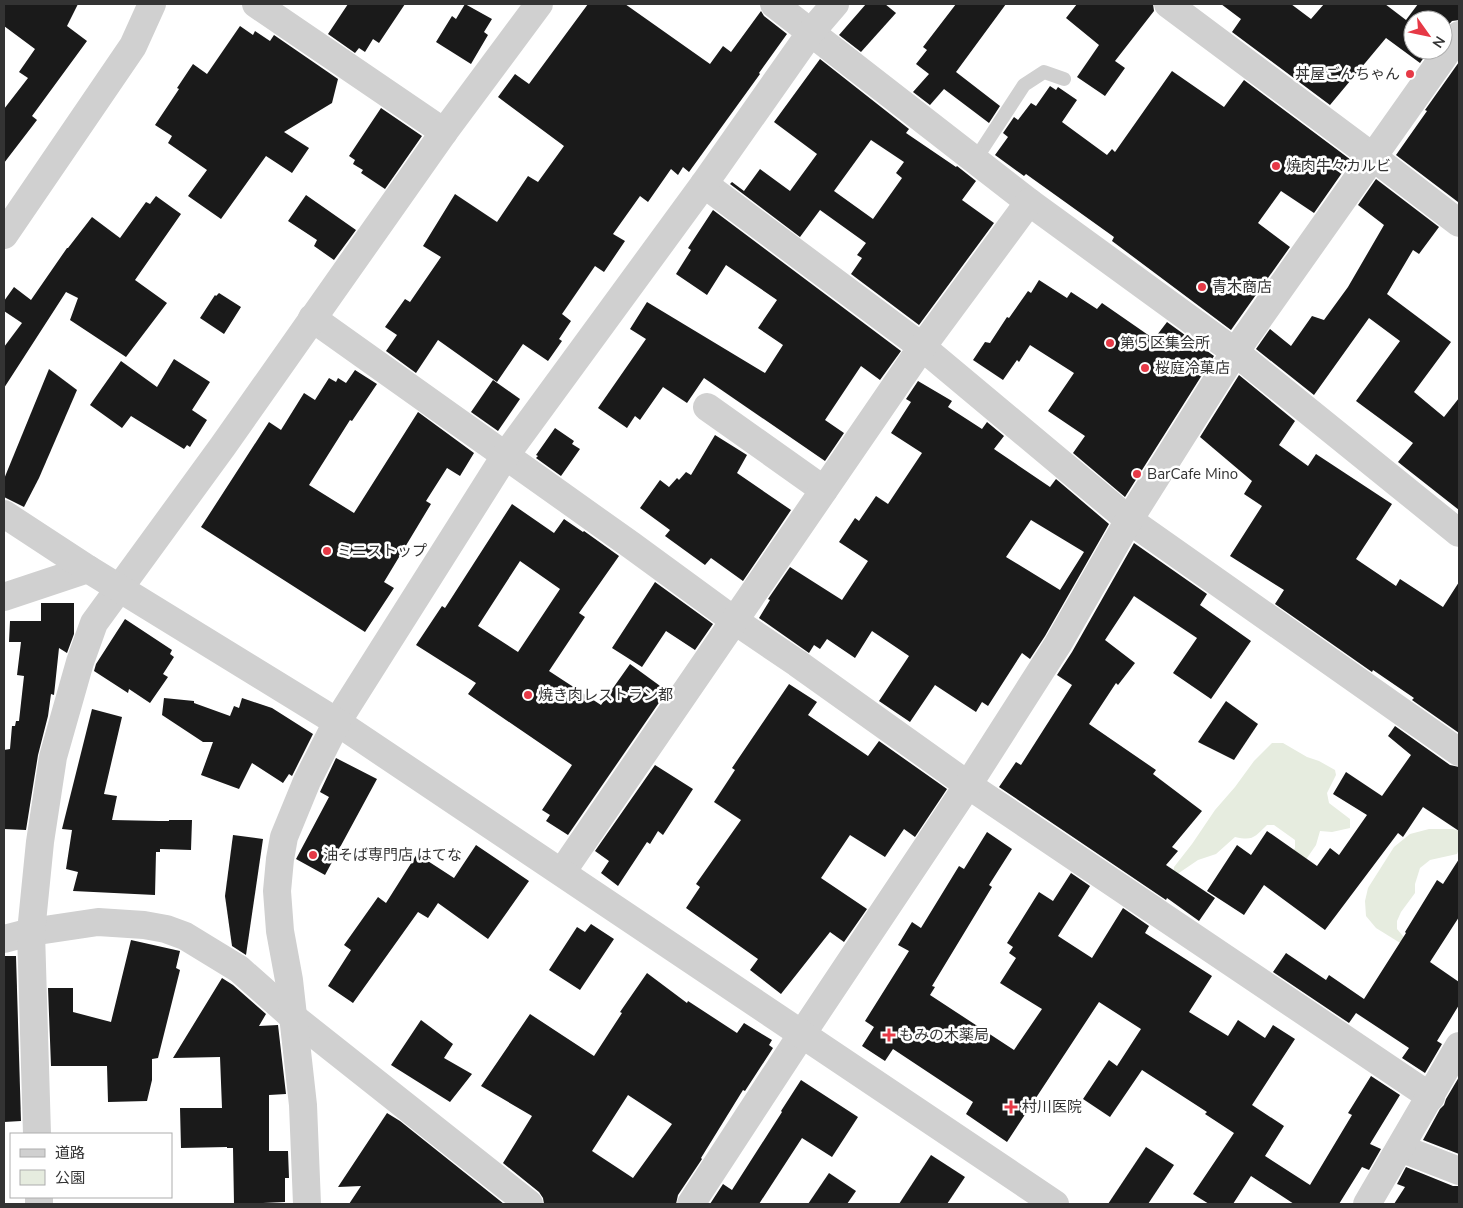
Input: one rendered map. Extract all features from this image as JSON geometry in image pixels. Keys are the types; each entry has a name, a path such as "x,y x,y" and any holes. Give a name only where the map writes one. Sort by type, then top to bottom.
{"street":[{"path":"4,235 133,46 152,4"},
{"path":"256,4 444,132"},
{"path":"37,1133 31,932 40,842 53,757 80,662 94,623 223,446 444,132 540,4"},
{"path":"774,4 1029,202 1235,352 1459,533"},
{"path":"307,1204 303,1105 289,980 280,931 277,891 284,837 307,781 337,722 505,456 704,184 811,32 835,4"},
{"path":"1168,4 1459,223"},
{"path":"691,1204 968,786 1058,644 1128,520 1235,352 1459,35"},
{"path":"704,184 922,348 1128,520 1459,752"},
{"path":"562,872 922,348 1029,202"},
{"path":"312,318 968,786 1430,1097"},
{"path":"707,407 824,490"},
{"path":"4,514 88,569 337,722 1055,1204"},
{"path":"4,597 88,569"},
{"path":"4,939 31,932 98,922 144,925 166,929 185,936 239,970 293,1017 529,1204"},
{"path":"1367,1204 1459,1046"},
{"path":"1400,1148 1459,1172"}],"lane":[{"path":"975,160 1024,86 1044,72 1064,78"}],"green space":[{"path":"1272,743 1283,743 1335,770 1336,775 1327,793 1329,803 1350,819 1350,828 1332,832 1320,831 1316,845 1305,861 1282,865 1295,848 1295,840 1274,825 1267,825 1253,837 1235,837 1216,854 1198,860 1173,877 1174,867 1215,810 1254,761"},
{"path":"1429,829 1453,829 1459,831 1459,849 1457,854 1430,860 1420,868 1415,884 1415,893 1401,912 1397,921 1397,929 1418,954 1376,928 1366,916 1365,901 1368,888 1394,847 1410,834"}],"building":[{"path":"4,4 78,4 67,26 87,41 32,116 37,120 4,163 4,109 28,78 19,72 35,49 4,26"},
{"path":"348,4 405,4 379,43 373,39 365,52 359,48 355,53 328,34"},
{"path":"465,4 492,19 484,32 488,35 471,64 436,42 452,16 456,19"},
{"path":"588,4 625,4 710,64 723,46 731,52 761,11 764,16 787,34 689,172 683,167 678,175 671,169 648,202 640,196 613,234 625,241 604,272 595,266 562,314 571,321 559,339 562,341 548,361 523,344 497,382 438,340 416,373 386,351 397,335 385,327 405,299 410,302 441,257 423,246 455,194 497,222 528,176 538,182 564,146 498,97 515,74 529,84"},
{"path":"866,4 885,4 896,13 861,52 839,35"},
{"path":"956,4 1006,4 956,72 1000,106 989,123 944,89 930,105 913,92 929,74 916,64 927,50 923,47"},
{"path":"1077,4 1153,4 1154,11 1115,61 1125,68 1105,96 1077,77 1099,45 1066,18"},
{"path":"1221,4 1291,4 1311,19 1324,4 1385,4 1403,18 1403,50 1386,38 1330,105 1232,32 1241,19"},
{"path":"1418,4 1459,4 1459,20 1453,21 1453,10 1414,10"},
{"path":"240,26 253,35 255,31 270,41 274,35 338,79 332,103 284,132 309,148 292,173 266,156 221,219 188,196 207,170 168,143 172,136 155,125 193,64 207,74"},
{"path":"820,59 909,129 906,133 957,166 976,181 962,200 994,223 919,325 851,274 862,258 857,255 866,243 820,210 800,237 730,184 732,182 744,191 760,169 790,191 817,154 774,122","holes":["871,140 904,162 896,173 902,178 873,219 834,191"]},
{"path":"1459,62 1459,200 1458,202 1396,155"},
{"path":"1172,71 1224,107 1244,80 1351,160 1314,213 1281,191 1258,223 1290,247 1231,330 1112,241 1114,237 1026,174 1024,176 995,155 1008,137 1003,133 1014,117 1018,120 1031,103 1036,106 1050,86 1056,90 1058,87 1077,100 1062,122 1107,155 1112,149 1115,152"},
{"path":"381,108 422,136 385,189 361,173 363,170 353,164 355,160 349,156"},
{"path":"1376,179 1439,227 1419,254 1413,250 1387,294 1451,342 1414,392 1444,417 1459,398 1459,510 1398,462 1413,443 1356,401 1400,341 1369,318 1314,395 1256,349 1270,329 1291,346 1312,316 1324,320 1348,287 1384,225 1358,205"},
{"path":"306,195 356,230 334,260 314,246 317,240 288,221"},
{"path":"156,196 181,214 135,280 167,303 126,357 70,320 78,298 66,292 4,388 4,347 22,323 4,311 4,301 14,287 31,300 67,248 92,217 120,238 146,202 150,204"},
{"path":"713,210 901,351 880,380 861,366 825,420 844,433 825,461 704,378 687,403 663,387 640,420 635,416 627,428 598,408 646,339 630,329 647,302 765,373 783,345 758,328 777,300 726,265 707,295 676,274 691,250 688,248"},
{"path":"1039,280 1067,298 1071,292 1097,309 1102,303 1154,339 1167,322 1214,356 1125,497 1073,453 1085,436 1048,411 1074,373 1030,345 1019,362 1017,360 1003,380 973,360 985,342 990,343 1007,317 1009,318 1028,291 1031,293"},
{"path":"219,293 241,307 224,334 200,318 215,295"},
{"path":"174,359 210,382 192,410 207,420 190,447 187,445 184,449 131,416 122,428 90,405 121,361 157,387"},
{"path":"49,369 77,390 39,478 24,507 4,497 4,479"},
{"path":"355,370 377,384 352,421 350,420 309,485 354,513 418,412 474,453 460,476 447,468 426,501 431,504 384,582 394,588 365,632 201,527 269,422 281,430 304,393 315,400 329,378 336,382 338,378 346,383"},
{"path":"1239,375 1295,421 1279,445 1308,466 1316,454 1392,504 1356,559 1396,586 1400,579 1443,607 1459,582 1459,733 1412,700 1414,698 1373,670 1372,672 1275,604 1284,590 1230,556 1262,506 1244,494 1252,481 1200,437"},
{"path":"493,380 520,399 498,431 471,412"},
{"path":"918,381 952,401 948,407 982,429 987,422 1004,436 994,449 1050,487 1056,479 1109,524 1030,659 1022,653 988,706 982,702 976,712 935,685 910,722 879,701 909,656 872,631 855,658 827,639 820,649 814,645 809,653 759,618 770,600 768,599 790,567 842,600 868,561 839,542 855,518 859,521 876,496 888,504 922,453 891,433 911,402 906,399","holes":["1031,520 1084,552 1060,590 1006,557"]},
{"path":"555,428 574,441 572,444 580,449 561,476 536,458 538,456 536,455"},
{"path":"715,435 747,455 737,473 791,510 743,581 711,558 705,565 665,536 670,530 640,508 660,480 669,487 686,472 691,475"},
{"path":"512,504 554,533 564,519 619,556 579,613 585,617 549,671 601,705 630,664 667,691 568,835 546,821 550,815 542,810 572,765 468,694 476,683 416,645 442,606 445,608","holes":["520,561 560,589 518,652 478,626"]},
{"path":"1134,543 1207,594 1200,605 1251,641 1211,699 1173,673 1197,638 1134,596 1105,640 1135,663 1118,685 1116,683 1089,724 1156,770 1153,774 1202,811 1172,847 1178,851 1166,865 1215,898 1199,921 999,787 1016,762 1021,765 1072,685 1057,675"},
{"path":"655,582 713,624 695,650 666,631 642,667 612,648"},
{"path":"41,603 74,603 74,634 67,653 59,648 54,695 51,694 48,716 38,755 26,830 4,829 4,750 10,749 12,726 15,726 16,721 19,721 24,676 17,675 21,642 9,642 10,621 41,621"},
{"path":"125,619 172,650 170,654 174,657 163,674 168,677 150,703 129,689 128,693 94,671 96,664"},
{"path":"789,684 817,702 808,715 868,756 879,741 947,789 915,837 904,829 885,857 850,835 821,878 867,909 844,942 830,932 781,994 750,970 758,959 686,908 700,887 696,884 741,820 714,802 735,770 732,768"},
{"path":"164,698 194,701 194,703 230,716 234,706 239,708 242,698 272,708 313,734 292,776 289,774 283,783 252,763 239,789 201,775 213,742 203,742 162,715"},
{"path":"1226,701 1258,724 1234,760 1198,742"},
{"path":"92,709 122,717 104,794 117,796 112,820 192,820 191,850 160,849 160,852 156,852 155,895 73,891 78,872 66,869 72,830 62,829"},
{"path":"1395,726 1450,765 1459,767 1459,831 1423,807 1403,837 1398,833 1325,930 1264,885 1244,915 1207,891 1237,845 1251,855 1267,831 1317,866 1330,848 1339,855 1367,815 1333,794 1346,772 1382,796 1411,755 1388,736"},
{"path":"336,758 377,779 325,875 296,859 329,797 320,792"},
{"path":"655,765 693,789 663,835 658,831 650,844 647,842 618,886 601,873 609,861 595,851"},
{"path":"987,832 1012,849 989,885 992,887 932,986 935,987 930,995 1014,1050 1042,1009 1000,983 1016,958 1009,953 1013,947 1007,943 1039,892 1053,901 1071,873 1090,886 1058,936 1092,958 1123,908 1149,926 1145,933 1212,976 1189,1012 1228,1036 1238,1020 1265,1038 1273,1025 1295,1039 1252,1105 1284,1126 1265,1156 1310,1185 1352,1115 1348,1113 1371,1076 1400,1095 1370,1144 1381,1149 1369,1170 1362,1167 1339,1204 1294,1204 1251,1176 1233,1204 1209,1204 1193,1194 1234,1133 1205,1114 1207,1112 1142,1070 1110,1117 1083,1099 1109,1060 1117,1066 1141,1029 1099,1002 1007,1142 966,1114 973,1102 893,1049 885,1061 862,1046 874,1027 865,1021 909,951 898,945 912,922 921,928 959,866 964,869"},
{"path":"233,835 263,839 246,955 232,946 225,896"},
{"path":"476,845 529,881 488,939 438,903 428,918 418,912 353,1003 328,986 351,950 344,945 378,897 386,903 417,854 454,878"},
{"path":"1459,859 1459,917 1430,962 1459,982 1459,1005 1437,1041 1442,1044 1425,1073 1402,1058 1409,1048 1356,1013 1349,1023 1273,972 1286,953 1326,980 1329,975 1364,999 1437,880 1443,884"},
{"path":"591,924 614,939 580,990 549,970 577,927 585,932"},
{"path":"131,940 180,951 176,968 180,970 158,1058 152,1059 152,1080 147,1101 108,1102 107,1066 51,1066 48,988 73,988 73,1012 111,1022"},
{"path":"4,956 16,956 21,1121 4,1122"},
{"path":"647,973 687,1003 688,1001 737,1033 744,1023 772,1040 769,1045 773,1048 745,1091 743,1090 678,1195 676,1204 544,1204 539,1192 503,1163 532,1116 481,1086 530,1014 594,1056 622,1013 620,1012","holes":["628,1095 672,1124 633,1178 592,1151"]},
{"path":"222,978 233,985 266,1014 259,1026 278,1025 286,1094 269,1095 269,1151 288,1151 289,1178 285,1178 285,1202 234,1204 233,1148 181,1148 180,1108 222,1108 220,1057 173,1058"},
{"path":"421,1020 453,1044 444,1058 472,1074 450,1102 391,1065"},
{"path":"1459,1077 1459,1154 1423,1140"},
{"path":"801,1080 858,1117 832,1157 802,1138 759,1204 710,1204 723,1184 732,1190"},
{"path":"387,1113 400,1121 504,1204 349,1204 361,1186 338,1187"},
{"path":"1146,1147 1174,1165 1148,1204 1108,1204"},
{"path":"931,1155 965,1177 947,1204 899,1204"},
{"path":"1406,1167 1453,1186 1459,1186 1459,1204 1394,1204 1405,1187 1397,1184"},
{"path":"829,1173 856,1191 847,1204 808,1204"}],"place":[{"name":"丼屋ごんちゃん","path":"1410,74"},
{"name":"焼肉牛々カルビ","path":"1276,166"},
{"name":"青木商店","path":"1202,287"},
{"name":"第５区集会所","path":"1110,343"},
{"name":"桜庭冷菓店","path":"1145,368"},
{"name":"BarCafe Mino","path":"1137,474"},
{"name":"ミニストップ","path":"327,551"},
{"name":"焼き肉レストラン都","path":"528,695"},
{"name":"油そば専門店 はてな","path":"313,855"},
{"name":"もみの木薬局","path":"889,1035"},
{"name":"村川医院","path":"1011,1107"}]}
